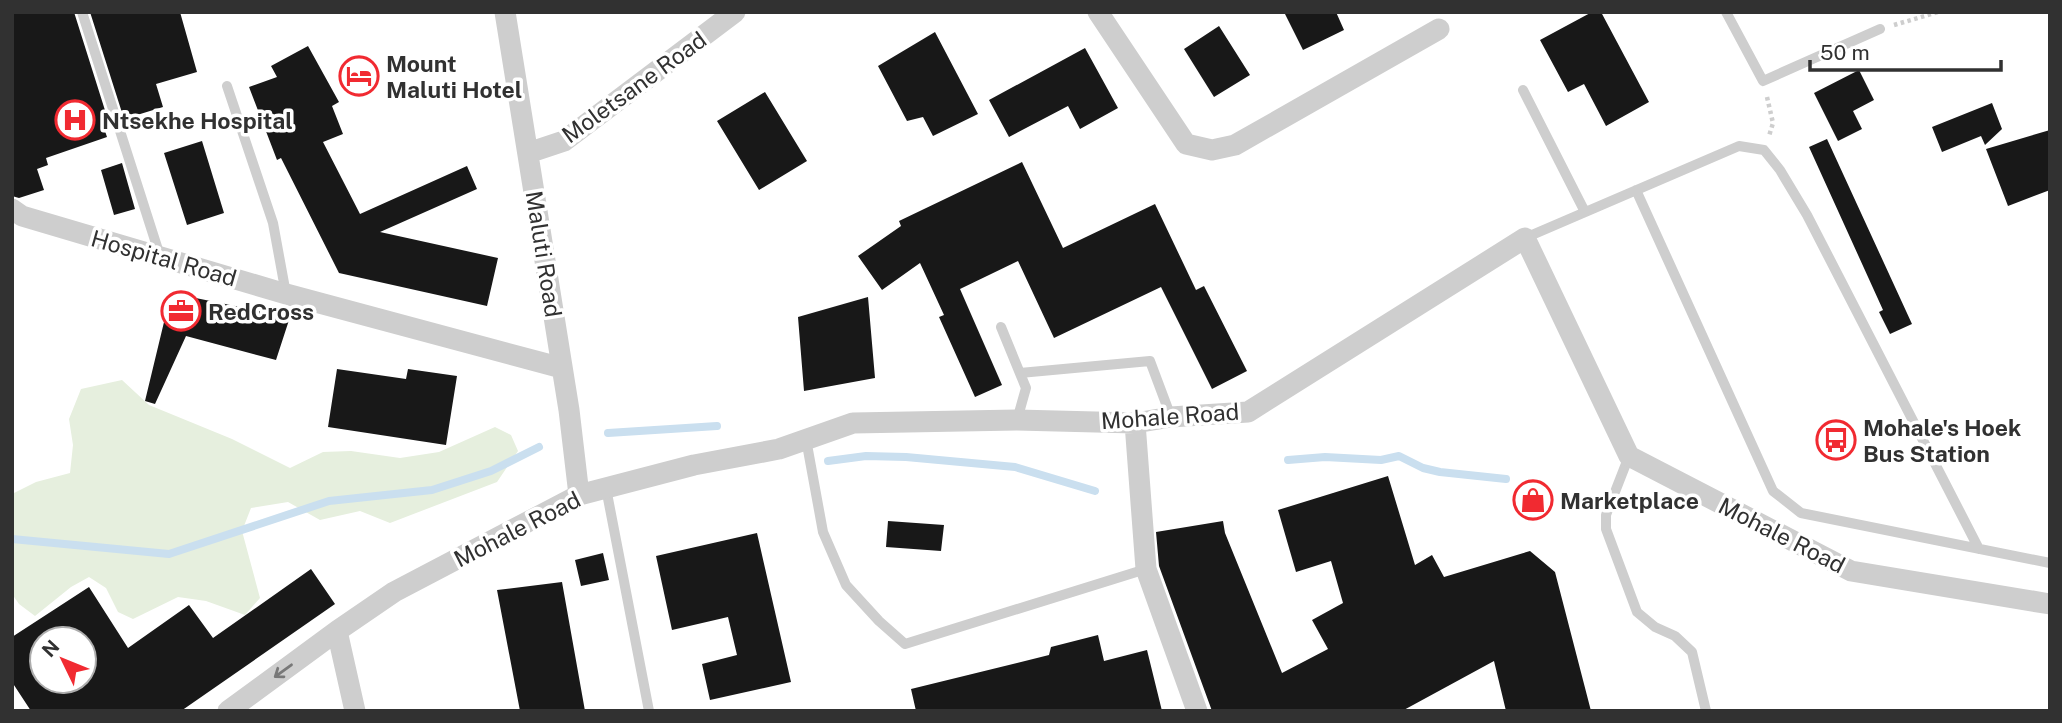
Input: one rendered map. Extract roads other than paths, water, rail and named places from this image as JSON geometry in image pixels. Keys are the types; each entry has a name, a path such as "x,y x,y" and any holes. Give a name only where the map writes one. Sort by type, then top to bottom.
{"street":[{"name":"Maluti Road","path":"505,12 578,468 579,495"},
{"name":"Moletsane Road","path":"528,153 565,141 735,12"},
{"path":"1098,12 1185,144 1212,150 1235,145 1439,29"},
{"name":"Hospital Road","path":"12,209 22,216 160,258 562,368"},
{"path":"1525,238 1629,456"},
{"name":"Mohale Road","path":"229,711 394,592 579,495 694,465 779,449 853,423 1017,420 1135,423 1171,417 1248,412 1525,238"},
{"path":"1135,423 1146,569 1197,711"},
{"name":"Mohale Road","path":"1629,456 1851,571 2050,604"},
{"path":"337,631 355,711"}],"lane":[{"path":"82,12 160,258"},
{"path":"1726,12 1763,81 1880,29"},
{"path":"227,86 273,223 286,294"},
{"path":"1523,90 1585,212"},
{"path":"1525,238 1740,146 1764,150 1780,170 1807,215 1979,549"},
{"path":"1636,190 1773,491 1801,513 2050,563"},
{"path":"1001,327 1027,388 1017,420"},
{"path":"1020,373 1150,361 1171,417"},
{"path":"806,439 823,531 846,585 879,621 905,643 1146,569"},
{"path":"1629,456 1606,515 1606,528 1637,612 1655,627 1675,636 1692,652 1706,711"},
{"path":"606,488 649,711"}],"waterway":[{"path":"608,433 717,426"},
{"path":"12,539 169,554 329,501 432,490 491,471 539,447"},
{"path":"828,461 866,456 906,457 1015,467 1095,491"},
{"path":"1288,460 1325,457 1381,460 1399,456 1423,468 1440,472 1506,479"}],"place":[{"name":"Mount Maluti Hotel","path":"359,76"},
{"name":"Ntsekhe Hospital","path":"75,120"},
{"name":"RedCross","path":"181,311"},
{"name":"Mohale's Hoek Bus Station","path":"1836,440"},
{"name":"Marketplace","path":"1533,500"}]}
